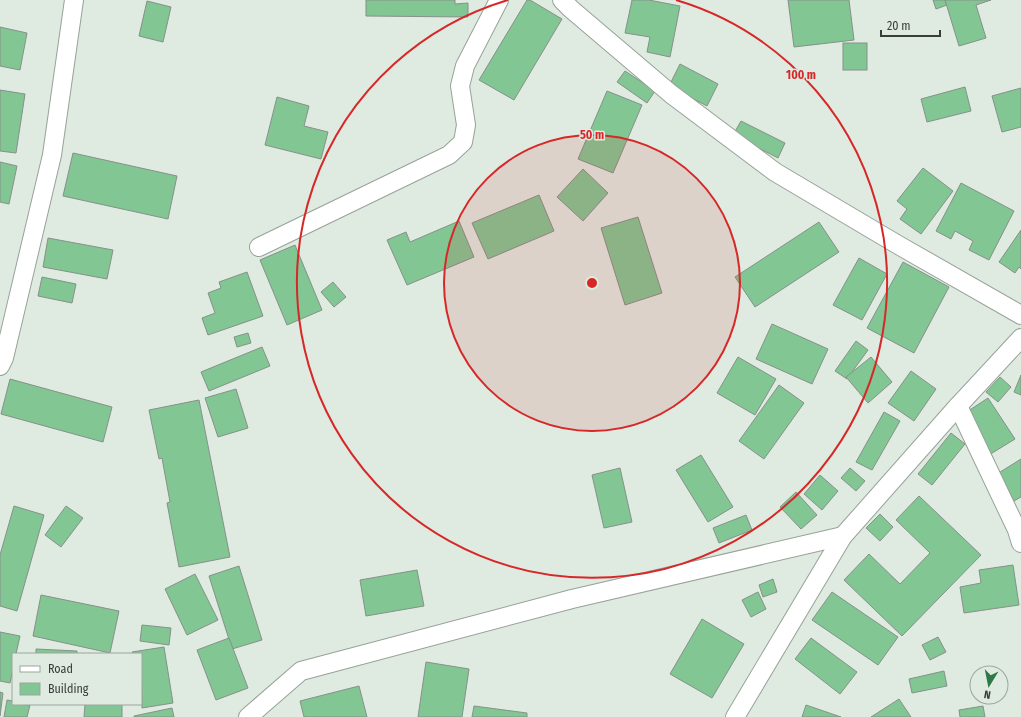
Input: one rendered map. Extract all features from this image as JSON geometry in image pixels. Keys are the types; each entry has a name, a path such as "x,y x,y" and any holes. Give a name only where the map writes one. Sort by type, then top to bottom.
{"street":[{"path":"0,366 4,358 52,155 74,0"},
{"path":"259,247 449,155 463,142 466,125 460,86 465,66 498,0"},
{"path":"562,0 671,94 775,172 1021,315"},
{"path":"734,717 843,536 958,406 1021,338"},
{"path":"958,406 1017,530 1021,543"},
{"path":"248,717 301,671 572,599 843,536"}],"building":[{"path":"366,0 455,0 455,4 468,3 468,17 366,16"},
{"path":"527,0 530,0 562,19 514,100 479,80"},
{"path":"632,0 649,0 680,6 670,57 647,52 650,37 625,33"},
{"path":"788,0 849,0 854,40 794,47"},
{"path":"933,0 945,0 947,5 936,9"},
{"path":"945,0 991,0 976,5 986,38 959,46"},
{"path":"147,1 171,7 163,42 139,36"},
{"path":"0,27 27,33 20,70 0,66"},
{"path":"843,43 867,43 867,70 843,70"},
{"path":"680,64 718,84 707,106 669,86"},
{"path":"625,71 655,91 647,103 617,82"},
{"path":"965,87 971,111 927,122 921,99"},
{"path":"1021,88 1021,127 1002,132 992,96"},
{"path":"0,90 25,94 16,153 0,151"},
{"path":"607,91 642,105 613,173 578,159"},
{"path":"277,97 309,106 304,126 328,132 321,159 265,145"},
{"path":"741,121 785,143 778,158 733,135"},
{"path":"73,153 177,176 168,219 63,196"},
{"path":"0,162 17,166 9,204 0,202"},
{"path":"923,168 953,191 921,234 900,219 907,209 897,201"},
{"path":"583,169 608,193 583,221 557,197"},
{"path":"961,183 1014,211 989,260 969,250 973,241 955,231 951,239 936,231"},
{"path":"539,195 554,231 488,259 472,223"},
{"path":"638,217 662,293 625,305 601,228"},
{"path":"459,221 474,257 407,285 387,240 406,232 410,242"},
{"path":"819,222 839,252 755,307 735,277"},
{"path":"1021,230 1021,269 1019,267 1015,273 999,262"},
{"path":"48,238 113,250 107,279 43,267"},
{"path":"295,245 322,310 287,325 260,260"},
{"path":"859,258 887,274 862,320 833,305"},
{"path":"903,262 949,287 914,353 867,328"},
{"path":"247,272 263,316 208,335 202,318 215,313 208,293 221,288 219,282"},
{"path":"42,277 76,284 72,303 38,296"},
{"path":"333,282 346,297 334,307 321,292"},
{"path":"772,324 828,349 812,384 756,359"},
{"path":"248,333 251,343 237,347 234,337"},
{"path":"856,341 868,350 847,379 835,371"},
{"path":"262,347 270,366 209,391 201,372"},
{"path":"738,357 776,379 755,415 717,393"},
{"path":"871,357 892,382 868,403 846,377"},
{"path":"911,371 936,389 914,421 888,403"},
{"path":"1021,375 1021,395 1014,392"},
{"path":"1000,377 1011,387 998,402 986,392"},
{"path":"10,379 112,407 103,442 1,414"},
{"path":"779,385 804,403 764,459 739,441"},
{"path":"236,389 248,428 218,437 205,398"},
{"path":"988,398 1015,439 989,455 962,415"},
{"path":"199,400 230,557 179,567 167,503 170,502 162,458 159,459 149,410"},
{"path":"884,412 900,421 872,470 856,462"},
{"path":"951,433 965,444 932,485 918,474"},
{"path":"701,455 733,507 708,522 676,470"},
{"path":"1021,459 1021,497 1014,501 997,474"},
{"path":"620,468 632,522 604,528 592,475"},
{"path":"850,468 865,481 856,491 841,478"},
{"path":"820,475 838,491 822,510 804,494"},
{"path":"796,492 817,515 801,529 780,507"},
{"path":"919,496 981,555 902,636 844,580 869,554 900,584 930,553 896,520"},
{"path":"14,506 44,515 17,611 0,606 0,555"},
{"path":"66,506 83,518 61,547 45,535"},
{"path":"880,514 893,527 880,541 866,528"},
{"path":"746,515 752,530 719,543 713,528"},
{"path":"1013,565 1019,605 964,613 960,587 981,583 979,570"},
{"path":"239,566 262,640 232,649 209,576"},
{"path":"417,570 424,606 366,616 360,580"},
{"path":"195,574 218,620 187,635 165,589"},
{"path":"773,579 777,592 763,597 759,585"},
{"path":"758,592 766,609 751,617 742,600"},
{"path":"832,592 898,637 878,665 812,620"},
{"path":"41,595 119,611 110,653 33,636"},
{"path":"702,619 744,644 712,698 670,674"},
{"path":"142,625 171,628 169,645 140,641"},
{"path":"0,632 20,636 16,653 12,653 12,673 10,683 0,681"},
{"path":"938,637 946,652 930,660 922,645"},
{"path":"229,638 248,688 216,700 197,650"},
{"path":"811,638 857,672 840,694 795,659"},
{"path":"164,647 173,703 142,708 142,653 132,652"},
{"path":"36,649 77,651 77,653 36,653"},
{"path":"426,662 469,669 462,717 418,717"},
{"path":"944,671 947,686 912,693 909,679"},
{"path":"359,686 367,717 304,717 300,701"},
{"path":"0,692 3,693 0,716"},
{"path":"899,699 911,717 871,717"},
{"path":"7,700 12,701 12,705 30,705 27,717 4,717"},
{"path":"85,705 122,705 122,717 84,717"},
{"path":"806,705 841,717 802,717"},
{"path":"474,706 527,713 527,717 472,717"},
{"path":"983,706 985,717 960,717 959,710"},
{"path":"172,708 174,717 134,717 134,716"}]}
